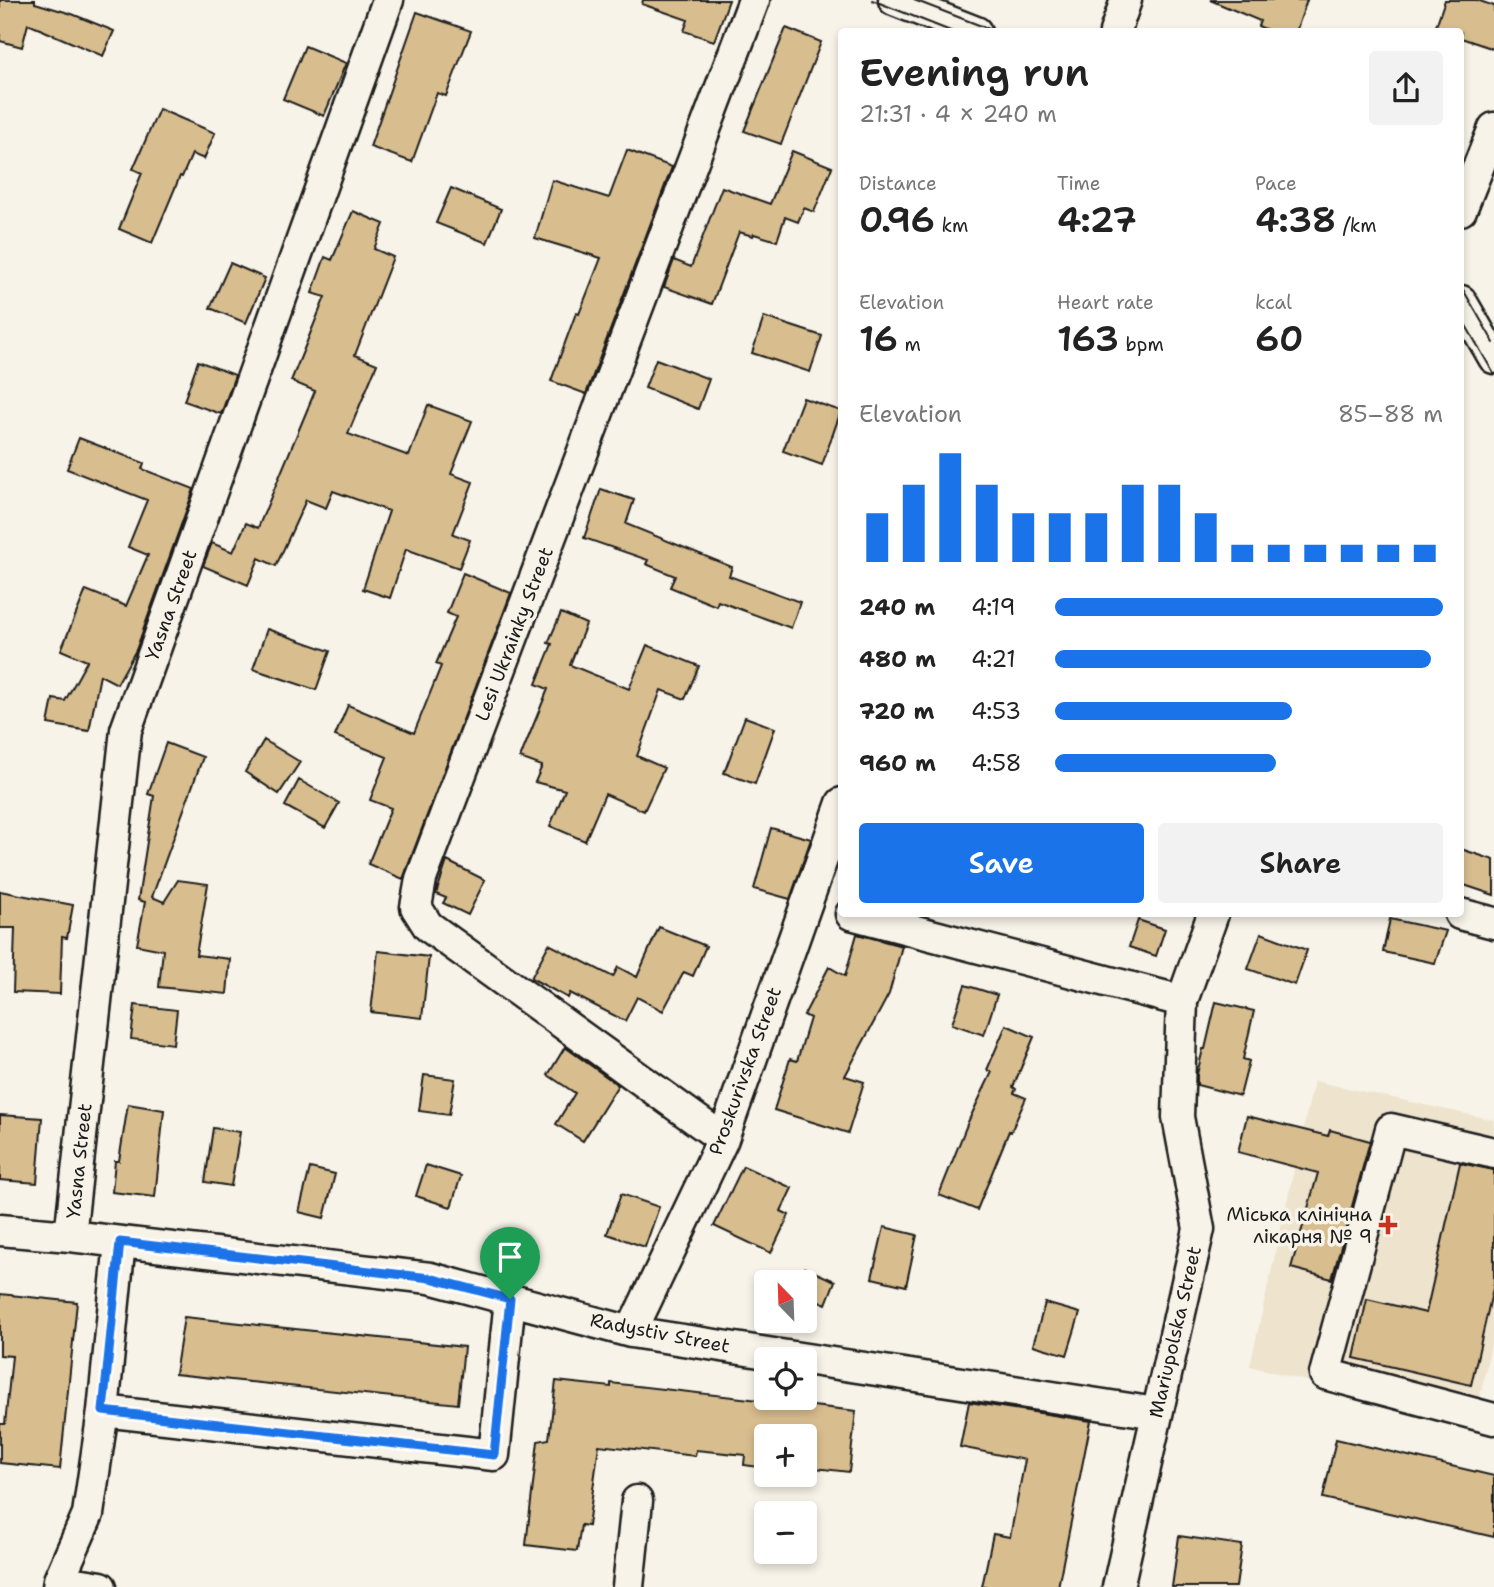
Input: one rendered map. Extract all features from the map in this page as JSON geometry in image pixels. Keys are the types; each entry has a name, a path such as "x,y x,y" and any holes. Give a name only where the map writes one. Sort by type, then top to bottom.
{"street":[{"name":"Yasna Street","path":"70,1236 126,730 388,0"},
{"name":"Lesi Ukrainky Street","path":"723,1139 428,926 416,907 421,879 754,0"},
{"path":"894,0 966,28"},
{"path":"1116,28 1126,0"},
{"path":"1464,203 1494,128"},
{"path":"1464,306 1494,358"},
{"name":"Proskurivska Street","path":"631,1332 723,1139 838,814"},
{"path":"807,902 838,910"},
{"path":"1464,915 1494,923"},
{"path":"862,917 1182,1001"},
{"name":"Mariupolska Street","path":"1118,1587 1199,1228 1178,1117 1182,1001 1212,917"},
{"path":"1494,1153 1391,1129 1325,1374 1494,1419"},
{"name":"Radystiv Street","path":"0,1230 430,1278 631,1332 1156,1413"},
{"path":"101,1587 58,1584 88,1514 103,1411 120,1242"},
{"path":"103,1411 494,1455 510,1299"},
{"path":"628,1587 637,1502"}],"shaded area":[{"name":"Міська клінічна лікарня № 9","path":"1314,1081 1494,1120 1494,1330 1474,1425 1250,1366"}],"building":[{"path":"0,0 35,0 35,3 114,31 103,56 28,24 22,47 0,41"},
{"path":"643,0 729,0 714,41 684,31 688,20 642,4"},
{"path":"1210,0 1307,0 1297,28 1263,28 1258,26 1260,21"},
{"path":"1445,0 1477,0 1494,6 1494,49 1464,39 1464,28 1435,28"},
{"path":"417,12 471,31 446,96 437,93 412,162 370,147"},
{"path":"786,28 821,42 781,144 744,131"},
{"path":"305,46 346,63 324,116 283,99"},
{"path":"159,109 215,133 204,159 192,154 152,243 119,229 142,173 133,169"},
{"path":"627,150 672,167 586,394 551,381 576,313 579,314 601,258 535,238 552,180 609,198"},
{"path":"792,151 832,167 814,212 804,208 798,222 785,217 777,241 739,232 712,304 664,287 674,260 691,267 722,187 770,204"},
{"path":"451,188 501,209 487,243 436,223"},
{"path":"353,211 384,224 374,249 393,257 355,355 377,364 348,434 409,456 428,405 472,421 451,474 473,482 453,534 470,540 459,568 406,549 390,598 363,589 389,511 333,491 326,508 306,500 276,566 259,558 248,585 203,566 212,543 233,552 246,523 258,528 315,391 291,381 325,297 312,293 325,257 332,260"},
{"path":"230,263 265,278 246,323 210,308"},
{"path":"764,317 822,336 810,372 752,353"},
{"path":"656,359 709,379 698,409 645,388"},
{"path":"198,361 235,375 221,414 184,401"},
{"path":"803,398 838,410 838,420 822,465 783,451"},
{"path":"79,438 144,463 142,469 194,489 136,650 117,684 100,675 89,731 48,724 53,699 65,701 87,661 61,650 86,590 126,606 148,555 128,547 147,500 67,469"},
{"path":"601,489 634,500 626,524 732,567 729,576 800,602 791,628 718,601 716,606 670,587 675,576 646,564 648,560 584,538"},
{"path":"463,573 511,593 403,879 368,864 391,808 370,800 387,757 335,736 348,705 414,733 441,666 436,664 456,617 447,613"},
{"path":"561,613 586,624 570,665 629,689 647,645 699,666 685,699 661,690 637,756 664,768 644,811 605,794 585,841 550,826 565,790 535,782 542,766 520,758 548,689 536,684 552,644 548,643"},
{"path":"267,629 330,651 316,690 253,669"},
{"path":"745,717 775,728 755,784 724,773"},
{"path":"264,740 300,762 279,794 245,772"},
{"path":"166,743 203,757 152,897 164,902 178,880 208,884 196,955 230,959 227,994 159,987 163,950 137,945 145,902 138,900 154,796 148,794"},
{"path":"299,780 339,803 325,828 285,806"},
{"path":"771,828 811,839 790,899 754,889"},
{"path":"1464,850 1494,860 1494,895 1464,885"},
{"path":"447,861 485,880 468,915 443,903 446,898 436,894"},
{"path":"0,891 73,905 67,938 62,937 60,994 13,992 15,928 0,928"},
{"path":"1390,919 1446,931 1435,963 1383,952"},
{"path":"1138,920 1165,929 1156,956 1129,947"},
{"path":"659,927 706,946 693,976 684,972 663,1011 637,997 625,1021 570,993 568,998 531,978 549,944 613,977 618,967 637,977"},
{"path":"1261,933 1307,950 1295,985 1248,969"},
{"path":"857,934 902,946 889,994 845,1076 864,1082 848,1133 774,1110 790,1059 797,1061 810,1018 804,1015 829,967 845,976"},
{"path":"378,951 429,957 422,1018 371,1012"},
{"path":"965,985 997,995 984,1035 952,1024"},
{"path":"1216,1002 1254,1011 1243,1059 1249,1061 1240,1096 1197,1085 1197,1074"},
{"path":"135,1005 177,1010 173,1044 131,1039"},
{"path":"1006,1025 1034,1037 1013,1087 1016,1089 1014,1093 1026,1098 1011,1132 1009,1131 977,1210 939,1195 968,1122 992,1072 987,1070"},
{"path":"565,1047 618,1085 583,1141 556,1124 575,1093 548,1075"},
{"path":"424,1075 455,1079 449,1115 419,1111"},
{"path":"128,1104 164,1110 155,1197 112,1192 115,1161 119,1161"},
{"path":"0,1115 42,1118 37,1183 0,1180"},
{"path":"1247,1116 1328,1136 1330,1130 1370,1141 1332,1279 1291,1268 1318,1173 1238,1152"},
{"path":"213,1128 240,1132 231,1186 205,1182"},
{"path":"1460,1163 1494,1170 1494,1284 1471,1385 1354,1358 1367,1299 1426,1313"},
{"path":"426,1165 461,1176 451,1207 416,1196"},
{"path":"743,1166 792,1188 781,1211 789,1215 771,1253 714,1226"},
{"path":"310,1168 335,1174 324,1218 299,1212"},
{"path":"621,1194 659,1207 645,1247 607,1234"},
{"path":"884,1227 917,1235 906,1286 872,1278"},
{"path":"817,1273 835,1281 826,1304 817,1300"},
{"path":"0,1294 77,1302 60,1469 0,1463 0,1424 5,1424 12,1356 0,1355"},
{"path":"1045,1303 1080,1313 1067,1355 1033,1345"},
{"path":"184,1317 464,1347 458,1404 175,1374"},
{"path":"556,1381 611,1387 611,1383 754,1399 754,1410 817,1410 817,1407 856,1411 849,1472 817,1468 817,1424 754,1424 754,1466 744,1465 745,1455 696,1450 695,1456 599,1445 588,1526 581,1525 577,1551 526,1545 538,1441 549,1439"},
{"path":"969,1402 1091,1421 1058,1587 982,1587 993,1534 1010,1537 1025,1460 960,1447"},
{"path":"1336,1439 1494,1476 1494,1537 1323,1498"},
{"path":"1179,1536 1242,1545 1236,1587 1172,1587"}],"tram line":[{"path":"872,0 943,28"},
{"path":"914,0 987,28"},
{"path":"1464,291 1494,343"},
{"path":"1464,322 1494,374"}],"place":[{"name":"Міська клінічна лікарня № 9","path":"1388,1225"}],"route":[{"path":"120,1242 430,1278 510,1299 494,1455 103,1411 120,1242"}]}
